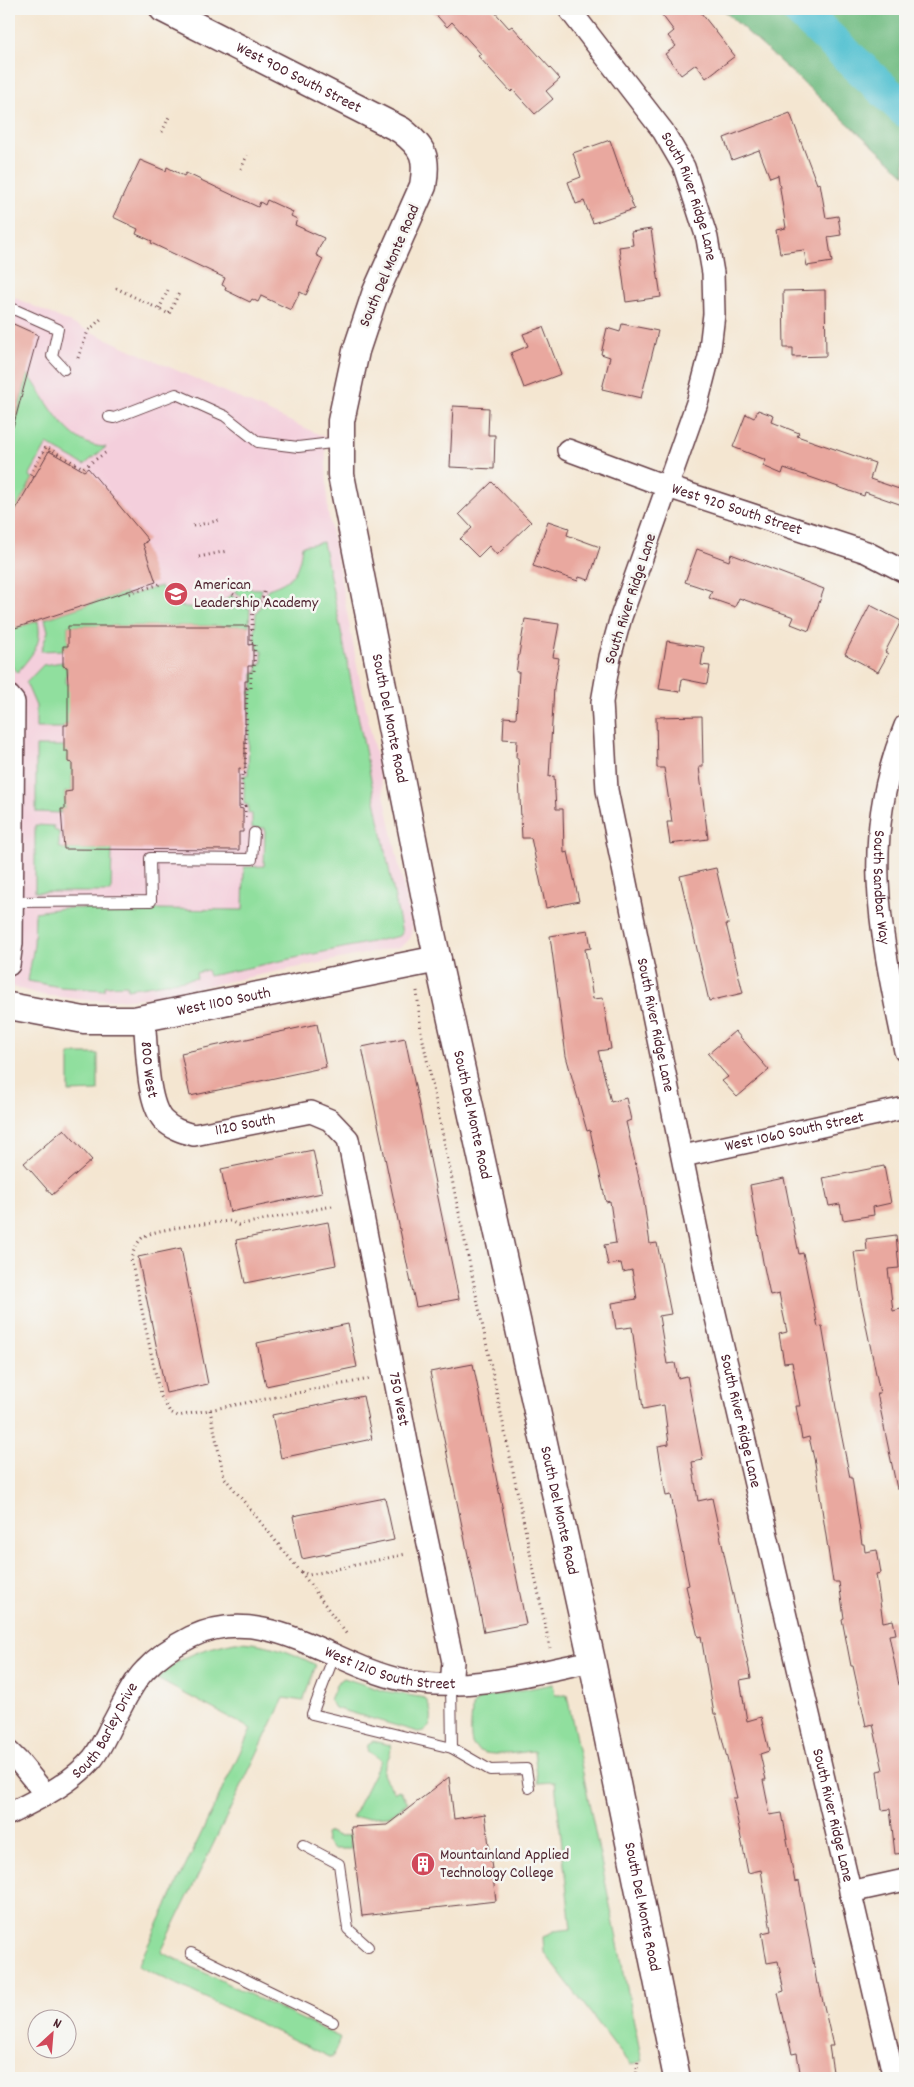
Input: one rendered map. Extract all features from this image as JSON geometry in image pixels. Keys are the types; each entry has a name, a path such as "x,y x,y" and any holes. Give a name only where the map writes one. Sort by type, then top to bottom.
{"street":[{"name":"West 900 South Street","path":"163,9 401,130 420,148 425,158"},
{"name":"South River Ridge Lane","path":"569,9 663,131 684,167 707,238 713,273 714,314 709,357 698,400 621,617 610,657 602,702 607,790 707,1279 894,2078"},
{"name":"South Del Monte Road","path":"425,158 426,171 423,186 375,294 356,351 341,421 341,475 348,522 438,959 592,1660 677,2078"},
{"name":"West 920 South Street","path":"568,450 668,487 866,552 905,572"},
{"path":"9,696 14,702 13,902 12,943 9,965"},
{"name":"South Sandbar Way","path":"905,726 885,786 878,833 877,890 885,952 905,1051"},
{"name":"West 1100 South","path":"9,1006 84,1020 144,1018 438,959"},
{"name":"800 West","path":"144,1018 153,1102 163,1119"},
{"name":"West 1060 South Street","path":"683,1156 905,1108"},
{"name":"1120 South","path":"163,1119 176,1130 194,1135 311,1112 330,1120"},
{"name":"750 West","path":"330,1120 348,1139 411,1464 453,1662 451,1685"},
{"name":"West 1210 South Street","path":"192,1637 219,1628 248,1626 280,1632 334,1656 402,1680 451,1685 495,1682 592,1660"},
{"name":"South Barley Drive","path":"9,1814 46,1795 73,1776 93,1757 144,1670 168,1651 192,1637"},
{"path":"9,1752 46,1795"},
{"path":"850,1892 905,1880"}],"lane":[{"path":"9,307 58,329 52,356 64,369"},
{"path":"109,417 114,418 176,394 225,416 258,442 298,447 341,442"},
{"path":"13,902 151,901 150,858 252,859 249,830"},
{"path":"334,1656 312,1714 452,1748 490,1770 526,1768 529,1788"},
{"path":"451,1685 452,1748"},
{"path":"303,1844 339,1864 348,1929 368,1947"},
{"path":"191,1953 333,2022"}],"path":[{"path":"162,132 169,117"},
{"path":"241,169 247,155"},
{"path":"116,288 169,314 179,293"},
{"path":"159,309 169,288"},
{"path":"78,358 88,331 101,319"},
{"path":"34,477 30,475 46,447 83,468 108,451"},
{"path":"193,526 221,520"},
{"path":"199,557 228,551"},
{"path":"127,591 128,594 160,584"},
{"path":"249,830 245,806 241,806 242,773 245,773 247,688 251,688 251,671 254,671 255,643 251,643 253,609 262,600 264,589"},
{"path":"233,594 253,609"},
{"path":"417,991 421,1031 550,1648"},
{"path":"332,1206 238,1225 230,1221 149,1234 141,1239 131,1259 163,1404 170,1412 178,1416 369,1379"},
{"path":"210,1410 224,1477 300,1572 348,1636"},
{"path":"300,1572 309,1575 406,1554"},
{"path":"636,2078 638,2060"}],"shaded area":[{"name":"American Leadership Academy","path":"9,295 325,437 328,512 359,676 412,927 411,937 405,944 399,947 151,997 119,1000 86,1000 42,995 9,986"}],"green space":[{"path":"722,9 905,9 905,175"},
{"path":"28,374 51,409 69,431 92,445 106,447 84,465 47,444 29,476 33,478 9,521 9,444"},
{"path":"323,542 402,933 400,936 209,976 207,970 196,973 197,978 127,989 127,985 105,986 104,990 60,987 28,981 34,945 35,912 63,908 243,910 244,867 264,866 265,828 252,828 252,814 248,813 248,805 244,804 244,775 248,775 250,691 253,691 253,673 257,673 257,665 262,664 262,651 258,650 257,642 254,642 256,613 268,589 289,579 297,569 302,546"},
{"path":"161,586 168,604 185,607 217,604 231,595 250,609 249,626 68,626 68,646 63,646 63,650 41,651 48,631 45,619 125,592 127,596"},
{"path":"238,588 262,589 259,598 253,605 234,591"},
{"path":"38,621 39,637 35,650 17,673 9,662 9,630"},
{"path":"63,662 63,666 67,667 66,684 73,684 68,725 64,725 64,728 36,728 36,706 26,683 43,665"},
{"path":"36,746 64,746 68,751 68,761 72,763 72,791 65,792 65,809 61,809 61,813 36,812"},
{"path":"35,825 54,826 54,830 59,832 59,847 64,849 112,849 111,892 35,892"},
{"path":"69,1054 98,1054 98,1091 69,1092"},
{"path":"235,1642 246,1642 277,1648 316,1665 303,1701 284,1698 161,1952 341,2038 332,2058 138,1966 251,1729 157,1679 174,1664 193,1654"},
{"path":"344,1678 384,1691 425,1698 431,1713 428,1728 418,1732 335,1708 330,1700 337,1683"},
{"path":"553,1684 555,1695 567,1695 642,2061 630,2065 544,1952 543,1937 554,1931 571,1929 555,1782 538,1783 534,1751 490,1754 476,1749 471,1739 472,1707 480,1698"},
{"path":"373,1741 390,1745 390,1753 383,1773 395,1792 399,1790 408,1802 389,1816 352,1818 381,1760 367,1751 368,1745"},
{"path":"329,1832 340,1837 350,1835 351,1849 333,1849 326,1842 325,1834"}],"building":[{"path":"431,9 492,9 509,28 512,26 560,79 546,91 553,99 535,114 513,90 511,92 478,56 481,54 452,22 447,27"},
{"path":"670,9 698,9 735,56 706,78 696,64 681,75 665,54 676,46 668,36 674,31 662,15"},
{"path":"790,113 817,184 820,183 826,218 838,216 841,235 828,237 832,262 807,266 804,250 780,253 776,230 786,228 778,175 770,178 759,150 732,160 724,138"},
{"path":"610,140 634,209 593,223 584,201 576,204 568,182 581,177 573,153"},
{"path":"140,160 166,171 167,167 184,176 186,173 258,207 260,202 265,205 267,200 293,212 291,216 297,219 295,225 324,238 316,255 323,259 306,295 300,292 291,310 261,296 258,302 252,299 250,302 225,290 226,287 222,285 225,278 151,243 152,241 136,234 138,229 113,217"},
{"path":"651,229 661,297 626,302 619,247 633,245 631,232"},
{"path":"825,290 826,356 793,357 793,348 784,348 783,291"},
{"path":"9,322 38,335 13,427 9,427"},
{"path":"622,324 658,331 641,398 602,389 610,357 601,354 607,328 620,332"},
{"path":"543,327 561,374 524,388 511,353 528,346 523,334"},
{"path":"453,406 489,408 488,435 495,435 494,469 450,467"},
{"path":"758,410 774,416 772,422 799,433 797,436 875,463 870,479 905,491 905,506 865,492 864,496 784,468 782,474 763,466 766,460 733,447 746,414 754,418"},
{"path":"49,451 84,471 88,468 148,540 143,544 156,582 9,630 9,521"},
{"path":"492,482 531,522 497,555 489,546 478,557 460,539 472,528 459,514"},
{"path":"548,521 569,528 567,535 600,547 589,580 579,577 578,581 533,566"},
{"path":"697,549 729,561 731,554 824,589 809,631 791,624 794,617 739,598 735,607 709,598 712,591 685,582"},
{"path":"870,605 901,621 885,652 888,654 878,672 845,654"},
{"path":"525,619 559,624 553,657 559,658 554,687 549,777 554,776 556,809 563,809 564,853 568,852 579,901 546,908 531,838 522,838 518,758 516,758 517,740 503,739 504,717 516,718 519,672 516,672"},
{"path":"68,626 249,626 249,645 253,644 253,666 248,666 248,681 245,681 245,769 239,768 239,808 243,809 243,832 239,832 239,850 64,849 61,809 65,809 65,792 72,791 72,763 68,762 68,751 64,751 64,725 68,725 68,684 67,667 63,666 63,646 68,646"},
{"path":"667,641 704,647 701,665 710,666 707,684 682,679 680,692 659,689"},
{"path":"702,716 703,767 699,767 708,839 670,844 667,822 672,822 664,768 657,768 656,717"},
{"path":"716,868 729,924 726,924 743,993 709,1001 680,876"},
{"path":"588,930 591,948 585,949 593,999 603,998 611,1049 598,1051 611,1102 626,1098 631,1120 626,1122 643,1196 650,1244 657,1243 671,1314 659,1316 667,1364 675,1363 678,1378 687,1376 703,1460 692,1462 698,1501 712,1498 751,1678 740,1680 747,1721 761,1717 769,1751 760,1754 766,1780 763,1780 770,1815 782,1813 795,1882 799,1881 817,1984 819,1984 833,2046 829,2046 834,2078 801,2078 797,2053 792,2054 778,1993 784,1991 778,1961 767,1963 762,1933 771,1931 761,1870 748,1873 733,1798 737,1798 716,1714 714,1714 701,1636 698,1637 686,1586 689,1585 671,1495 666,1496 658,1446 669,1444 664,1405 643,1409 632,1327 616,1329 612,1303 637,1299 632,1270 623,1272 621,1263 608,1265 604,1245 616,1243 610,1201 606,1202 590,1130 587,1131 566,1056 550,936"},
{"path":"317,1024 326,1067 190,1096 181,1053"},
{"path":"735,1031 769,1070 737,1097 722,1081 728,1077 708,1054"},
{"path":"405,1038 459,1299 416,1307 362,1047"},
{"path":"64,1129 92,1160 52,1195 24,1163"},
{"path":"313,1150 322,1193 230,1212 221,1169"},
{"path":"884,1166 891,1203 873,1207 874,1215 843,1220 840,1204 829,1206 823,1178"},
{"path":"784,1178 799,1254 803,1253 818,1327 822,1326 836,1408 850,1478 852,1478 862,1544 864,1544 865,1552 877,1550 881,1573 876,1574 883,1622 893,1620 896,1634 889,1635 899,1685 902,1685 905,1702 905,1853 895,1854 890,1809 882,1810 877,1771 883,1770 873,1724 866,1726 853,1666 851,1666 842,1619 844,1618 839,1582 833,1582 815,1463 809,1437 802,1439 796,1406 800,1406 792,1362 784,1363 779,1334 787,1332 779,1294 770,1296 763,1262 750,1185"},
{"path":"328,1222 336,1265 245,1283 236,1240"},
{"path":"896,1235 899,1268 888,1269 893,1311 905,1308 905,1488 897,1489 877,1393 880,1393 861,1301 854,1252 867,1251 866,1239"},
{"path":"181,1248 208,1384 166,1393 138,1257"},
{"path":"348,1324 357,1367 266,1386 257,1343"},
{"path":"473,1364 526,1624 484,1632 430,1372"},
{"path":"363,1396 372,1439 281,1458 272,1415"},
{"path":"385,1498 394,1540 302,1559 293,1516"},
{"name":"Mountainland Applied Technology College","path":"449,1777 454,1819 485,1814 496,1901 362,1916 351,1827 387,1825"}],"waterway":[{"path":"798,9 905,110"}],"place":[{"name":"American Leadership Academy","path":"176,594"},
{"name":"Mountainland Applied Technology College","path":"423,1864"}]}
